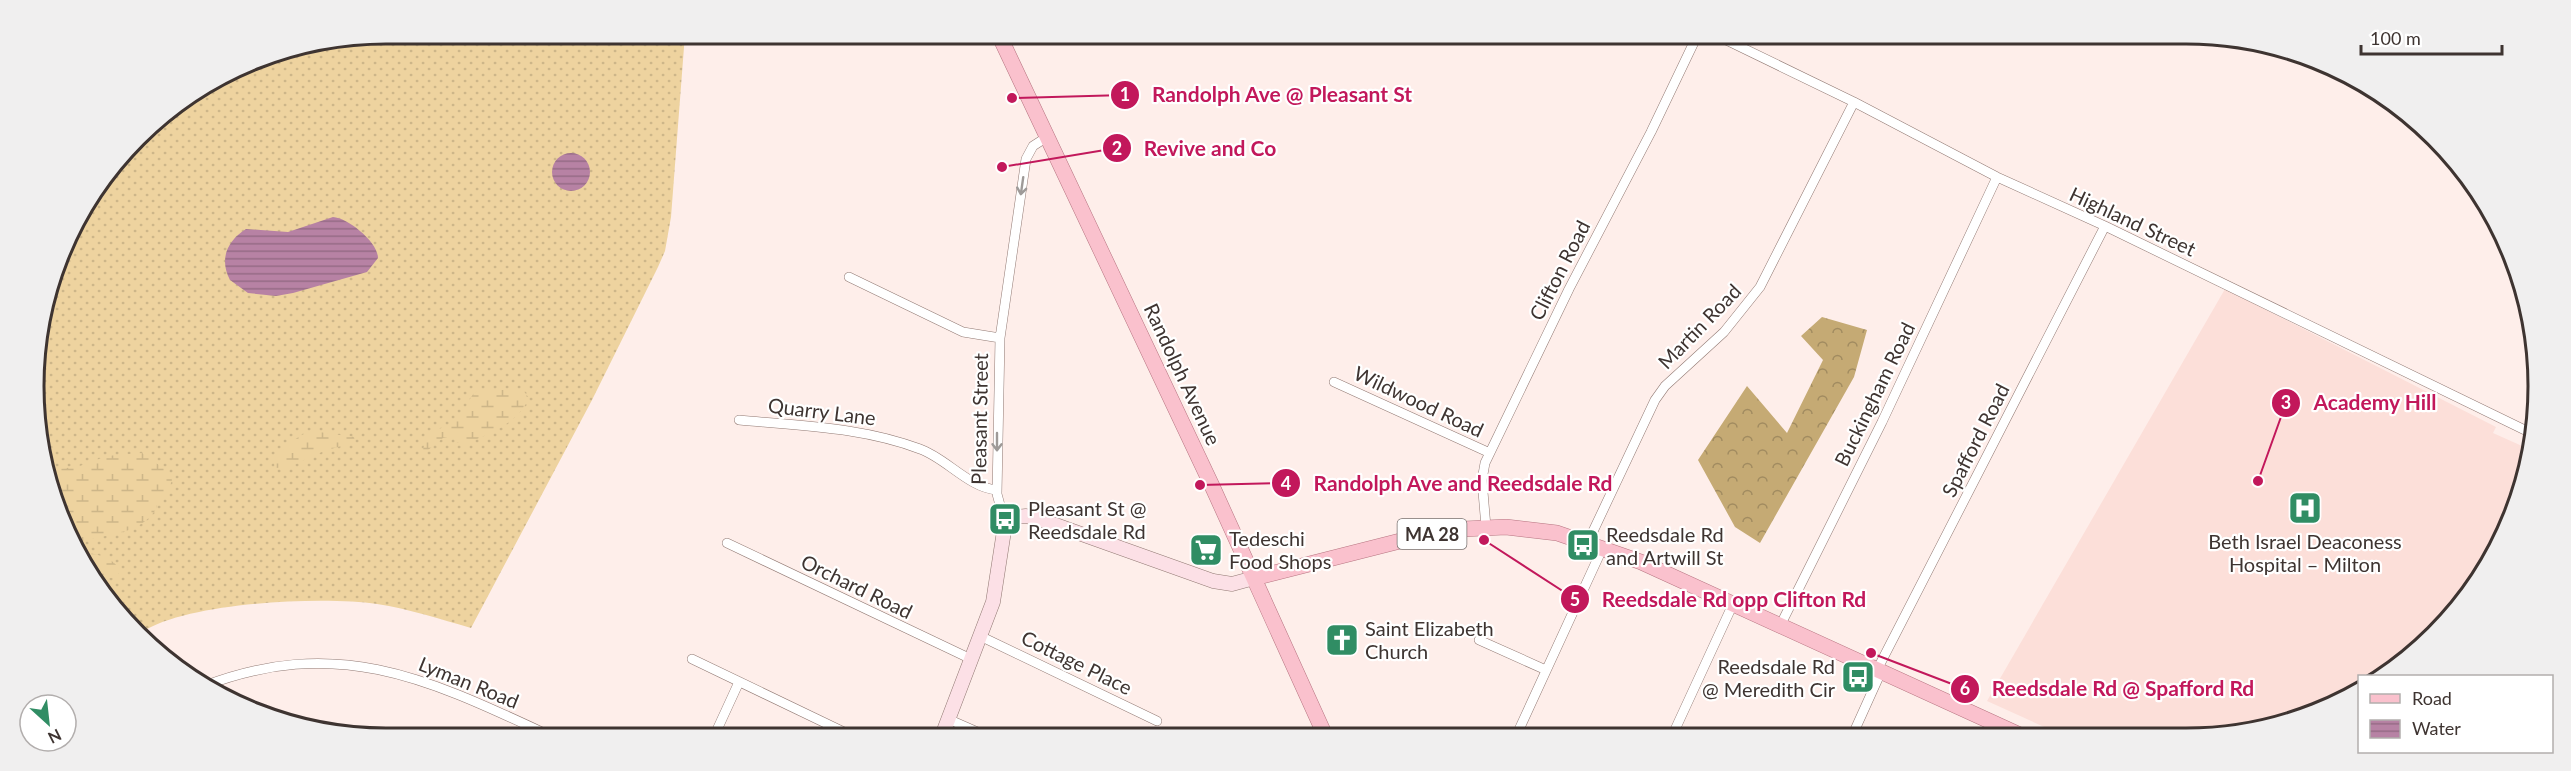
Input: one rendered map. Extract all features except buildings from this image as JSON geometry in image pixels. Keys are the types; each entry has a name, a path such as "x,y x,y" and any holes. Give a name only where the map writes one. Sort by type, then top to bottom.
{"main road":[{"name":"Randolph Avenue","path":"1003,44 1254,578 1322,728"},
{"name":"MA 28","path":"1254,578 1425,536 1486,527 1548,532 1603,547 1733,604 1999,728"}],"street":[{"name":"Clifton Road","path":"1486,527 1483,474 1490,453 1569,289 1654,126 1693,44"},
{"name":"Highland Street","path":"1741,44 1997,177 2105,226 2525,430"},
{"name":"Martin Road","path":"1588,542 1655,400 1665,387 1724,332 1756,293 1784,243 1854,102"},
{"name":"Pleasant Street","path":"1011,520 1000,505 997,490 1000,338 1026,159 1033,146 1047,137"},
{"name":"Buckingham Road","path":"1780,626 1882,422 1997,177"},
{"name":"Spafford Road","path":"1855,728 1879,671 2105,226"},
{"path":"849,277 963,332 1000,338"},
{"name":"Wildwood Road","path":"1334,382 1490,453"},
{"name":"Quarry Lane","path":"739,420 852,430 882,436 929,452 984,487 997,490"},
{"path":"945,728 995,595 1004,531 1011,520 1022,516 1037,519 1213,581 1232,584 1254,578"},
{"name":"Orchard Road","path":"727,543 971,659"},
{"path":"1520,728 1603,547"},
{"path":"1676,728 1733,604"},
{"name":"Cottage Place","path":"980,636 1157,721"},
{"path":"1479,640 1546,670"},
{"path":"692,659 829,728"},
{"name":"Lyman Road","path":"216,683 277,668 327,664 364,667 451,690 533,728"},
{"path":"718,728 739,682"},
{"path":"948,719 969,728"}],"shaded area":[{"name":"Beth Israel Deaconess Hospital – Milton","path":"2225,289 2496,427 2493,433 2522,446 2516,474 2492,537 2457,594 2411,643 2394,657 2368,675 2358,675 2358,681 2337,692 2274,716 2230,725 2186,728 2047,728 1987,701"}],"green space":[{"path":"363,44 684,44 671,217 665,251 592,400 471,628 389,606 324,601 291,601 222,608 163,622 147,630 114,594 89,556 70,516 55,474 44,408 46,341 62,276 89,214 128,160 160,128 214,89 276,62 319,50"},
{"path":"1822,317 1867,330 1854,377 1760,543 1735,527 1698,460 1747,386 1787,433 1823,360 1801,336"},
{"path":"483,389 523,390 529,398 518,414 502,427 464,444 456,442 452,436 443,438 423,454 427,438 461,417 470,398 476,392"},
{"path":"312,431 354,437 355,442 324,451 289,467 275,468 274,462 286,447"},
{"path":"142,453 166,470 172,480 155,511 139,526 82,542 54,469 77,467 107,456"},
{"path":"87,552 113,562 120,571 116,578 102,577"}],"water":[{"path":"571,153 584,159 590,172 584,185 571,191 558,185 552,172 558,159"},
{"path":"333,217 354,226 373,245 378,258 367,272 276,296 248,293 230,280 225,265 227,251 234,239 246,229 288,232"}],"place":[{"name":"Randolph Ave @ Pleasant St","path":"1012,98"},
{"name":"Revive and Co","path":"1002,167"},
{"name":"Academy Hill","path":"2258,481"},
{"name":"Randolph Ave and Reedsdale Rd","path":"1200,485"},
{"name":"Beth Israel Deaconess Hospital – Milton","path":"2305,508"},
{"name":"Pleasant St @ Reedsdale Rd","path":"1005,519"},
{"name":"Reedsdale Rd opp Clifton Rd","path":"1484,540"},
{"name":"Reedsdale Rd and Artwill St","path":"1583,545"},
{"name":"Tedeschi Food Shops","path":"1206,550"},
{"name":"Saint Elizabeth Church","path":"1342,640"},
{"name":"Reedsdale Rd @ Spafford Rd","path":"1871,653"},
{"name":"Reedsdale Rd @ Meredith Cir","path":"1858,677"}]}
